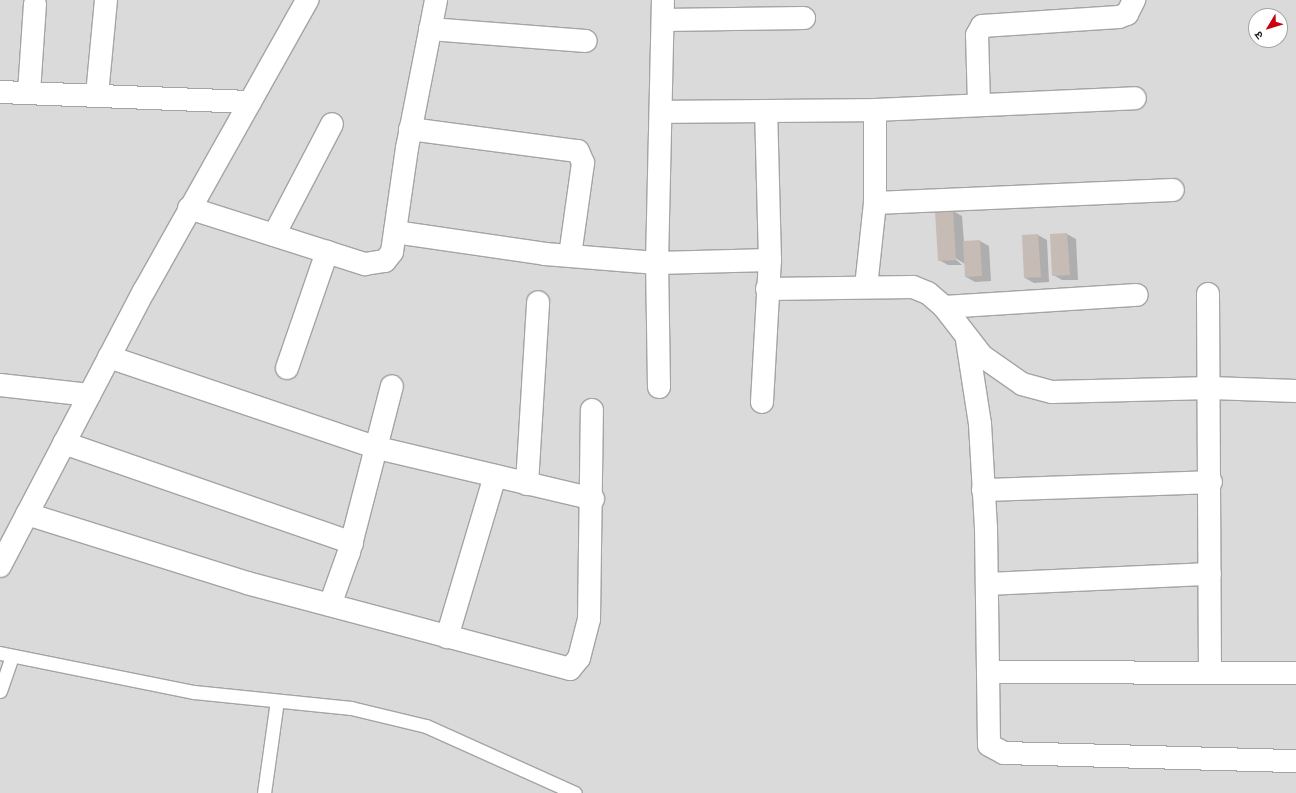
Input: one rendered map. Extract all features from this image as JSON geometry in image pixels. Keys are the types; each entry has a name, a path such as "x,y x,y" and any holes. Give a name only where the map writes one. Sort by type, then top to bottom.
{"street":[{"path":"98,95 106,0"},
{"path":"0,566 15,523 64,443 189,208 307,0"},
{"path":"189,208 327,252 376,264 385,261 392,252 410,129 436,0"},
{"path":"979,105 977,35 982,26 1119,17 1127,14 1134,0"},
{"path":"29,92 35,4"},
{"path":"659,387 657,262 663,10 804,18"},
{"path":"430,29 586,41"},
{"path":"0,92 250,102"},
{"path":"661,112 875,110 1135,98"},
{"path":"866,287 875,203 875,110"},
{"path":"762,402 767,288 770,260 766,111"},
{"path":"274,235 332,124"},
{"path":"410,129 578,151 583,163 570,255"},
{"path":"875,203 1173,190"},
{"path":"395,232 570,255 657,262 770,260"},
{"path":"287,368 327,252"},
{"path":"767,288 913,287 928,293 944,307 967,340 982,356 1022,384 1052,392 1211,388 1296,391"},
{"path":"1208,294 1211,388 1210,673"},
{"path":"944,307 1137,295"},
{"path":"527,484 538,302"},
{"path":"967,340 980,424 989,672 986,734 995,751 1296,761"},
{"path":"109,357 378,448 593,499"},
{"path":"0,385 89,395"},
{"path":"330,605 352,543 378,448 392,386"},
{"path":"15,523 330,605 562,669 576,666 589,619 593,499 592,410"},
{"path":"64,443 352,543"},
{"path":"447,637 495,476"},
{"path":"983,490 1210,482"},
{"path":"987,584 1210,574"},
{"path":"989,672 1296,673"}],"lane":[{"path":"0,691 6,655 194,692 352,708 426,726 575,793"},
{"path":"264,793 277,701"}],"shaded area":[{"path":"0,0 1296,0 1296,793 0,793"}],"building":[{"path":"953,210 956,260 938,261 935,211"},
{"path":"1067,233 1070,275 1052,276 1050,234"},
{"path":"1038,234 1041,277 1024,278 1022,235"},
{"path":"980,240 982,276 965,277 963,241"}]}
